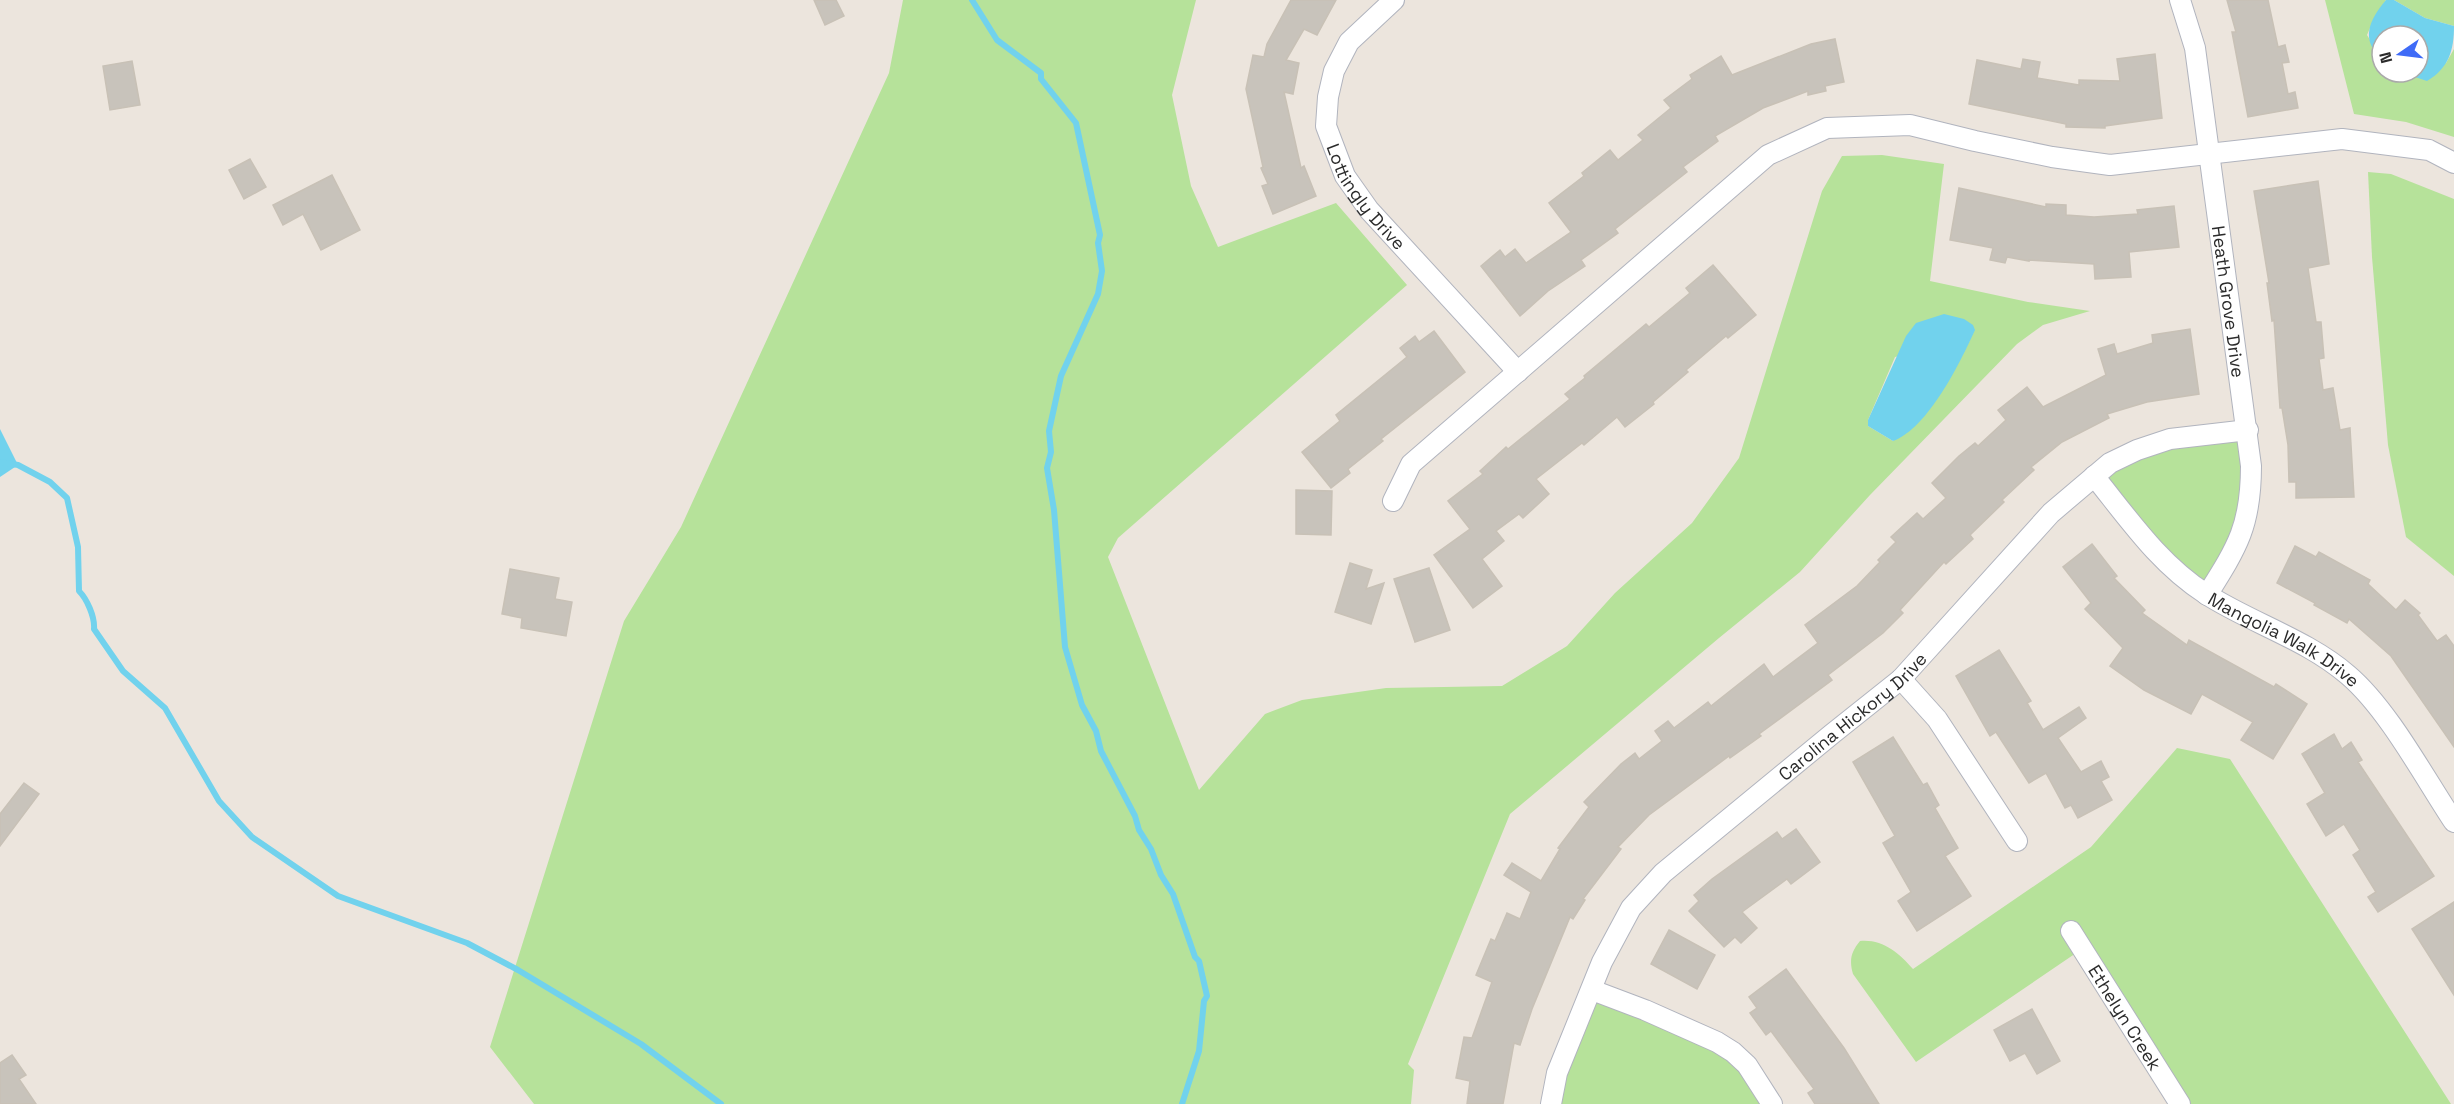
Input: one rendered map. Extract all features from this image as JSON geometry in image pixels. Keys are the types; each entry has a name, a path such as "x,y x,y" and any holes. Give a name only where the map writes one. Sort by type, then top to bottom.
{"street":[{"name":"Lottingly Drive","path":"1394,0 1349,42 1334,71 1328,97 1326,126 1345,176 1369,210 1518,372"},
{"name":"Heath Grove Drive","path":"2180,0 2195,48 2211,154 2248,430 2251,486 2246,523 2228,562 2207,595"},
{"path":"1393,501 1412,464 1768,155 1827,128 1910,125 2052,157 2110,165 2342,139 2428,150 2454,163"},
{"name":"Carolina Hickory Drive","path":"1551,1104 1557,1073 1572,1031 1592,990 1602,962 1631,908 1663,873 1901,680 2051,513 2094,476 2123,456 2170,439 2248,430"},
{"name":"Mangolia Walk Drive","path":"2094,476 2169,568 2207,595 2322,656 2347,674 2380,710 2454,822"},
{"path":"1901,680 1937,719 1953,741 2017,841"},
{"name":"Ethelyn Creek","path":"2070,931 2180,1104"},
{"path":"1592,990 1656,1015 1717,1042 1733,1052 1747,1065 1767,1102"}],"green space":[{"path":"903,0 1196,0 1172,95 1191,186 1218,247 1336,203 1407,285 1118,538 1108,557 1199,790 1265,714 1302,700 1386,688 1502,686 1567,646 1615,593 1692,523 1739,458 1822,191 1842,156 1882,155 1944,164 1930,281 2028,302 2090,311 2043,325 2017,344 1870,495 1800,572 1510,814 1408,1064 1414,1070 1411,1104 534,1104 490,1047 624,621 681,527 889,73","holes":["1970,340 1949,379 1927,412 1893,441 1868,426 1868,420 1895,357"]},
{"path":"2325,0 2386,0 2370,24 2367,35 2370,40 2370,84 2430,84 2430,68 2446,63 2454,49 2454,137 2406,122 2354,114"},
{"path":"2394,0 2454,0 2454,26 2425,18"},
{"path":"2368,172 2391,174 2454,199 2454,576 2406,537 2388,445 2372,257"},
{"path":"2248,430 2251,486 2207,595 2094,476 2110,463"},
{"path":"2177,748 2230,759 2451,1104 2180,1104 2082,949 1916,1062 1853,974 1852,956 1860,941 1876,942 1890,948 1913,969 2091,847"},
{"path":"1592,990 1717,1042 1768,1098 1759,1104 1551,1104"}],"water":[{"path":"2386,0 2394,0 2425,18 2454,26 2449,58 2430,79 2430,24 2370,24"},
{"path":"1944,314 1964,319 1973,325 1975,330 1942,393 1918,423 1906,434 1893,441 1868,426 1868,420 1906,336 1916,323"},
{"path":"0,429 18,465 0,477"}],"building":[{"path":"814,0 836,0 844,16 825,25"},
{"path":"1291,0 1336,0 1317,35 1304,29 1286,60 1299,63 1293,94 1284,92 1301,168 1304,166 1316,196 1273,214 1262,186 1268,184 1261,168 1263,167 1246,89 1253,55 1264,57 1267,44"},
{"path":"2227,0 2268,0 2278,47 2285,45 2289,62 2282,63 2288,94 2295,92 2298,108 2248,117 2232,32 2236,32"},
{"path":"1835,39 1844,82 1825,86 1826,91 1808,95 1808,91 1763,108 1715,136 1718,141 1683,167 1687,172 1615,229 1618,233 1581,260 1585,266 1548,291 1520,316 1481,266 1500,250 1505,257 1515,249 1526,263 1571,232 1549,203 1584,176 1582,173 1610,150 1618,160 1643,140 1638,135 1671,108 1664,100 1692,79 1690,75 1721,56 1732,75 1811,44"},
{"path":"2155,54 2162,118 2105,126 2105,128 2066,127 2066,124 1969,104 1977,60 2021,69 2023,59 2040,62 2037,78 2079,85 2079,80 2120,81 2117,59"},
{"path":"132,61 140,105 110,110 103,66"},
{"path":"250,159 266,187 244,199 229,170"},
{"path":"332,175 360,230 321,250 303,214 283,225 273,205"},
{"path":"2318,181 2329,264 2308,268 2316,322 2321,322 2324,358 2319,359 2323,390 2333,388 2340,430 2350,428 2354,497 2296,498 2296,482 2289,482 2288,445 2282,408 2280,408 2274,320 2272,321 2267,283 2269,283 2254,191"},
{"path":"1959,188 2046,207 2046,204 2066,205 2066,215 2094,217 2138,214 2137,210 2174,206 2179,247 2129,252 2131,277 2095,279 2094,264 2029,261 2007,257 2005,263 1990,260 1993,248 1950,240"},
{"path":"1713,265 1756,315 1728,338 1726,336 1686,370 1688,372 1653,402 1654,404 1625,427 1617,417 1584,445 1582,443 1536,479 1549,494 1523,518 1519,514 1496,531 1504,541 1482,559 1502,586 1473,608 1434,555 1470,529 1448,501 1483,474 1480,471 1506,447 1508,449 1570,399 1565,394 1585,378 1584,376 1646,324 1649,327 1690,293 1686,288"},
{"path":"2190,329 2199,394 2147,402 2107,414 2109,418 2062,442 2031,467 2034,470 1970,535 1973,539 1946,564 1944,562 1900,610 1903,613 1883,633 1828,675 1832,680 1759,734 1761,736 1730,758 1729,756 1649,815 1618,847 1621,849 1583,899 1585,900 1573,919 1570,917 1532,1009 1520,1045 1514,1043 1503,1104 1467,1104 1470,1081 1456,1078 1464,1037 1472,1038 1492,982 1476,975 1491,939 1495,941 1507,913 1520,919 1531,892 1504,875 1512,863 1541,881 1560,849 1558,848 1589,807 1584,802 1635,753 1639,759 1662,741 1655,731 1668,721 1674,728 1708,702 1711,706 1764,664 1773,677 1818,643 1805,625 1857,586 1896,542 1891,537 1917,513 1923,519 1946,498 1932,483 1959,456 1975,443 1978,446 2006,420 1998,410 2027,387 2043,407 2106,375 2098,349 2114,344 2117,354 2153,343 2152,335"},
{"path":"1434,331 1465,372 1381,439 1383,441 1348,469 1350,473 1331,488 1302,452 1340,421 1336,415 1407,357 1400,348 1415,336 1419,342"},
{"path":"1296,490 1332,491 1331,535 1296,534"},
{"path":"2092,544 2117,576 2114,578 2145,610 2142,613 2187,645 2189,640 2274,687 2276,684 2307,704 2273,759 2241,740 2253,722 2202,694 2191,714 2144,690 2110,666 2123,648 2085,609 2091,603 2063,567"},
{"path":"2295,546 2316,557 2319,552 2370,580 2368,584 2396,610 2405,600 2420,613 2418,615 2437,641 2446,635 2454,646 2454,747 2391,656 2349,619 2347,623 2277,583"},
{"path":"1350,563 1372,570 1366,589 1384,583 1371,624 1335,612"},
{"path":"1429,568 1450,630 1415,642 1394,579"},
{"path":"510,569 559,578 555,599 572,602 566,636 521,628 522,618 502,614"},
{"path":"1999,650 2031,701 2027,703 2043,730 2079,707 2086,718 2058,738 2081,772 2101,761 2109,777 2101,781 2112,800 2078,818 2071,805 2065,808 2046,773 2029,783 1996,732 1990,736 1956,676"},
{"path":"2334,734 2342,749 2351,742 2362,760 2358,762 2434,876 2378,912 2368,897 2376,892 2353,855 2360,850 2344,824 2326,836 2307,804 2325,793 2302,754"},
{"path":"1893,737 1923,785 1927,783 1939,805 1935,808 1958,848 1945,856 1971,896 1917,931 1898,901 1911,892 1883,843 1895,836 1853,762"},
{"path":"24,783 39,794 0,846 0,814"},
{"path":"1796,829 1820,862 1791,884 1787,879 1742,912 1757,928 1741,943 1735,937 1724,947 1689,911 1699,901 1694,895 1712,879 1777,832 1782,839"},
{"path":"2454,902 2454,995 2412,929"},
{"path":"1669,930 1715,955 1697,989 1651,964"},
{"path":"1786,969 1844,1048 1879,1104 1815,1104 1808,1093 1814,1089 1771,1031 1766,1035 1750,1013 1757,1008 1749,997"},
{"path":"2032,1009 2060,1061 2037,1074 2025,1053 2010,1061 1994,1030"},
{"path":"12,1055 26,1075 19,1079 36,1104 0,1104 0,1063"}],"waterway":[{"path":"972,0 997,40 1041,73 1041,79 1076,123 1100,235 1098,243 1102,271 1098,294 1061,376 1049,431 1051,452 1047,468 1054,510 1065,647 1082,705 1096,731 1101,751 1135,816 1139,830 1173,894 1195,957 1199,961 1207,996 1204,1001 1199,1051 1182,1104"},
{"path":"0,462 18,465 50,482 67,498 78,547 79,591 90,608 94,629 123,671 165,708 219,801 252,837 338,896 467,943 518,970 641,1044 721,1104"}]}
